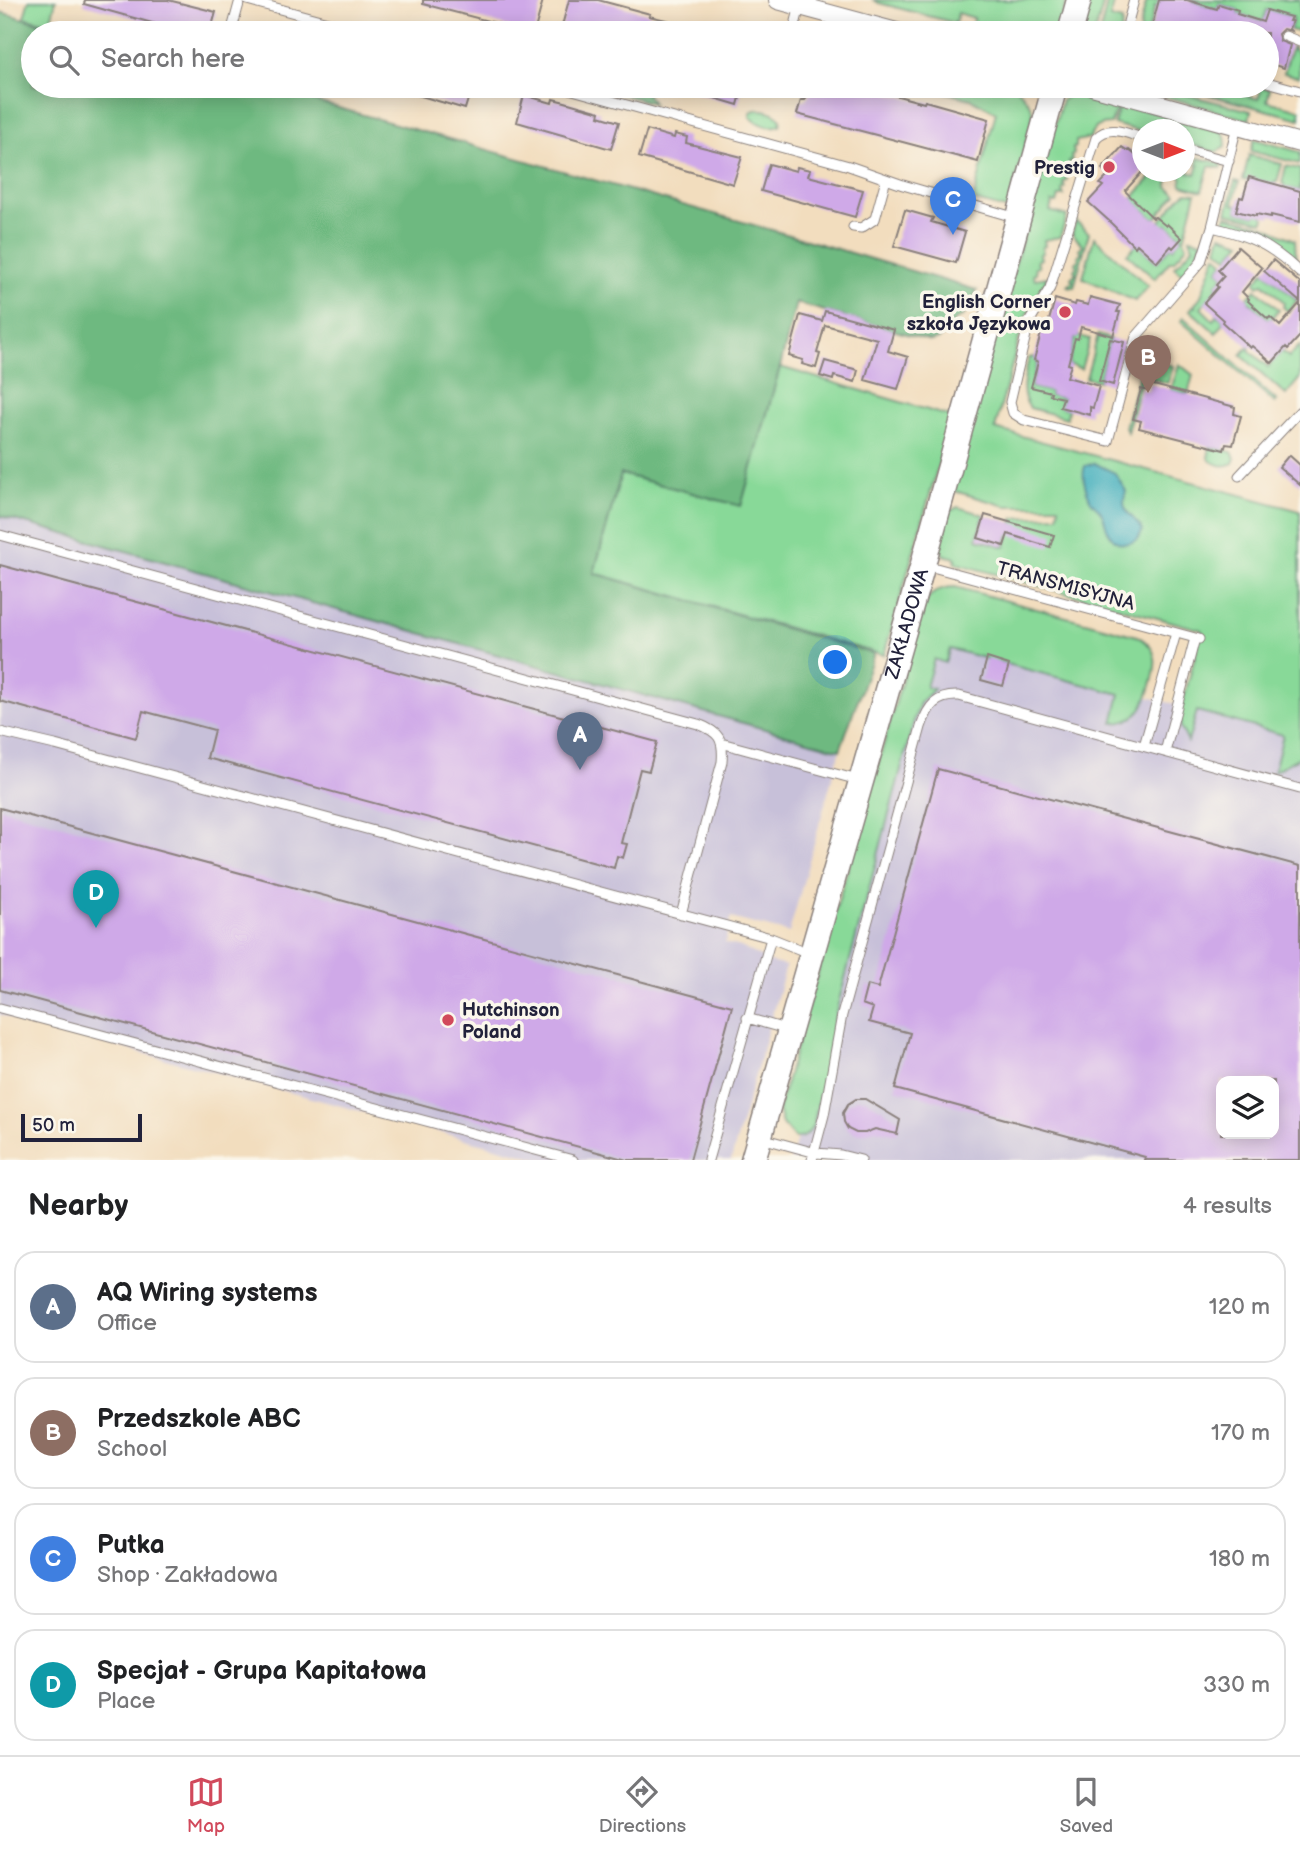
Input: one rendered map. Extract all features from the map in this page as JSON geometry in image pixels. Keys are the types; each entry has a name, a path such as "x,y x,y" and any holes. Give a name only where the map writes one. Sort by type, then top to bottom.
{"street":[{"path":"778,0 800,6 842,8 872,21"},
{"path":"1073,21 1079,0"},
{"name":"ZAKŁADOWA","path":"756,1149 923,564 1052,98"},
{"path":"1136,98 1300,143"}],"lane":[{"path":"234,21 240,0"},
{"path":"247,0 324,21"},
{"path":"1128,21 1134,0"},
{"path":"796,21 800,6"},
{"path":"1285,36 1300,42"},
{"path":"1279,85 1300,91"},
{"path":"602,98 849,166 1019,219"},
{"path":"1132,135 1111,130 1096,138 1050,288 1029,322 1010,398 1011,410 1016,416 1041,425 1108,441 1136,337 1201,262 1237,126"},
{"path":"1195,152 1229,160"},
{"path":"853,227 860,228 875,219 886,179"},
{"path":"1212,227 1251,237 1282,257 1300,273"},
{"path":"1240,476 1300,411"},
{"path":"0,535 711,729 718,735 721,743 722,762 681,914"},
{"name":"TRANSMISYJNA","path":"923,564 1197,638 1165,752"},
{"path":"1144,746 1176,633"},
{"path":"814,1156 842,1015 925,715 936,700 948,695 959,696 1300,789"},
{"path":"0,732 771,937 811,954"},
{"path":"721,743 860,780"},
{"path":"708,1160 771,937"},
{"path":"0,1007 573,1160"},
{"path":"747,1018 790,1031"},
{"path":"756,1149 814,1156 841,1155 861,1160"}],"shaded area":[{"path":"0,516 840,750 789,933 731,918 725,943 786,966 731,1160 544,1160 0,1015"},
{"path":"943,646 1300,735 1300,1160 791,1160 926,656"}],"green space":[{"path":"29,0 56,0 51,21 24,17"},
{"path":"874,0 1067,0 1061,21 973,21 974,18 958,13 956,21 947,21"},
{"path":"1087,0 1103,0 1098,21 1082,21"},
{"path":"1108,0 1115,0 1110,18 1122,21 1103,21"},
{"path":"1147,0 1163,0 1161,7 1155,6 1151,21 1141,21"},
{"path":"1300,0 1300,32 1290,30 1293,18 1267,10 1263,21 1260,21 1237,14 1238,10 1219,4 1217,9 1192,1"},
{"path":"0,12 32,21 21,21 21,98 304,98 977,290 964,315 954,321 945,334 931,341 796,303 741,506 621,474 594,573 874,654 840,750 0,516"},
{"path":"1292,46 1299,56 1299,77 1284,73"},
{"path":"635,98 650,98 653,103"},
{"path":"967,98 1025,98 1031,107 1033,115 1009,206 1005,209 973,200 996,112"},
{"path":"1103,98 1118,102 1111,124 1098,127 1090,138 1076,141 1074,154 1071,155 1072,161 1069,162 1070,168 1067,169 1067,181 1063,182 1064,196 1059,196 1057,203 1052,202 1050,211 1067,216 1060,237 1044,240 1041,259 1037,261 1039,266 1035,267 1036,273 1033,274 1035,279 1048,277 1024,320 995,429 1300,511 1300,757 1274,771 1283,735 1197,711 1188,742 1181,728 1180,713 1202,630 955,563 956,558 944,555 940,550 946,508 952,510 958,507 984,515 977,539 1005,547 1014,518 1058,516 1059,506 1006,506 951,490 1062,100"},
{"path":"1171,98 1200,98 1251,111 1249,120"},
{"path":"1220,98 1268,98 1267,101 1300,110 1300,119"},
{"path":"1120,103 1178,119 1132,119 1132,129 1114,124"},
{"path":"755,110 775,114 781,119 780,125 768,126 757,122 750,117 750,112"},
{"path":"1195,124 1222,131 1226,147 1216,152 1195,146"},
{"path":"1254,139 1300,152 1300,164 1251,151"},
{"path":"1249,155 1282,164 1277,182 1274,184 1249,178 1248,181 1243,180"},
{"path":"1198,158 1222,165 1221,168 1209,166 1202,191 1182,185 1182,182 1195,182"},
{"path":"1286,166 1300,169 1300,191 1284,187 1282,183"},
{"path":"1235,181 1239,182 1233,204 1238,205 1237,211 1255,216 1257,212 1264,216 1263,222 1227,213"},
{"path":"1147,182 1168,182 1168,187 1176,194 1156,218 1133,198"},
{"path":"1187,192 1196,193 1184,239 1187,246 1155,279 1127,254 1137,244 1157,262 1171,246 1173,248 1182,237 1167,224 1164,227 1160,221"},
{"path":"1226,216 1264,226 1295,240 1296,259 1266,235 1225,223"},
{"path":"1076,221 1089,233 1074,287 1068,286 1076,273 1075,263 1083,245 1072,234"},
{"path":"1221,235 1242,242 1228,257 1217,249"},
{"path":"1094,237 1148,286 1135,301 1083,278"},
{"path":"1190,238 1202,241 1196,258 1182,274 1174,266 1193,247"},
{"path":"1216,255 1222,260 1223,264 1218,270 1224,276 1201,308 1213,320 1217,315 1223,320 1216,333 1190,310 1201,296"},
{"path":"1264,271 1297,300 1288,311 1283,307 1284,302 1263,283 1258,286 1255,282"},
{"path":"1256,289 1279,310 1271,319 1248,301"},
{"path":"1183,317 1277,401 1275,403 1181,321"},
{"path":"1098,335 1110,339 1099,381 1086,378"},
{"path":"1078,336 1090,339 1081,369 1068,364 1075,338"},
{"path":"1300,345 1300,378 1286,395 1241,355 1249,346 1249,350 1268,367 1282,351 1289,357"},
{"path":"1150,351 1159,354 1157,362 1173,366 1168,383 1142,376 1127,432 1125,427 1144,356"},
{"path":"1036,357 1038,362 1031,387 1063,398 1061,407 1068,409 1067,418 1030,408 1026,402 1024,377 1029,358"},
{"path":"1179,364 1193,375 1188,394 1171,390"},
{"path":"780,367 952,417 884,655 594,573 621,474 741,506"},
{"path":"1210,447 1232,452 1235,458 1233,463 1223,465 1213,462 1208,458"},
{"path":"955,587 1137,636 1154,652 1152,681 1138,713 1128,720 1113,723 1120,694 950,649 945,663 934,659 926,687 934,689 920,703 915,717 836,1012 814,1123 807,1134 795,1138 782,1124 778,1110 912,646 925,602 938,591"}],"water":[{"path":"1094,463 1115,473 1126,491 1125,509 1143,530 1132,542 1117,542 1113,538 1101,512 1090,499 1084,483 1084,470 1085,466"}],"building":[{"path":"85,0 168,0 216,12 213,21 145,21 84,4"},
{"path":"423,0 543,0 537,21 488,21 423,4"},
{"path":"569,0 598,0 670,21 563,21"},
{"path":"1159,0 1187,0 1217,9 1219,4 1238,10 1237,14 1260,21 1153,21"},
{"path":"1267,10 1291,17 1291,31 1283,29 1279,33 1279,21 1263,21"},
{"path":"1279,38 1280,41 1290,45 1284,68 1279,67"},
{"path":"428,98 468,98 465,109"},
{"path":"523,98 534,98 552,103 553,99 565,102 600,112 599,116 619,122 611,149 517,122"},
{"path":"714,98 740,98 738,105"},
{"path":"905,98 989,119 978,162 797,114 801,100"},
{"path":"647,130 674,138 675,134 687,137 686,143 742,157 733,184 639,157"},
{"path":"1122,147 1132,152 1133,182 1125,191 1153,218 1166,226 1167,224 1182,238 1157,262 1137,244 1135,247 1088,202 1109,175 1102,169"},
{"path":"769,164 796,171 797,167 810,170 808,176 863,190 855,217 761,191"},
{"path":"1249,177 1300,191 1300,222 1236,211"},
{"path":"905,210 933,218 931,222 965,232 956,263 894,246"},
{"path":"1238,247 1262,268 1242,292 1248,301 1280,326 1300,303 1300,336 1272,363 1252,346 1250,348 1204,303 1224,276 1218,270"},
{"path":"1273,260 1300,283 1300,302 1264,271"},
{"path":"1090,297 1120,305 1117,312 1120,312 1113,336 1081,327 1078,339 1075,338 1067,377 1099,386 1093,408 1090,407 1090,415 1060,407 1063,398 1031,387 1038,362 1034,360 1041,333 1045,324 1048,324 1055,299 1075,305 1076,302 1088,305"},
{"path":"825,311 894,330 888,351 908,357 898,389 865,380 877,339 825,325 816,368 789,356 800,315 822,321"},
{"path":"1110,339 1124,342 1113,385 1099,381"},
{"path":"825,361 858,370 855,382 834,376 833,380 820,376"},
{"path":"1150,384 1235,407 1234,414 1241,416 1233,445 1226,444 1224,450 1139,428 1141,421 1133,419 1141,389 1148,391"},
{"path":"1289,455 1300,465 1300,485 1279,467"},
{"path":"985,515 1054,535 1050,547 1008,534 1004,546 978,538"},
{"path":"0,565 657,742 649,771 640,769 621,843 627,844 623,858 617,856 614,868 207,758 214,730 143,711 136,738 0,701"},
{"path":"987,658 1009,665 1003,686 981,680"},
{"path":"938,769 1300,866 1300,1160 1144,1160 1145,1157 895,1089 910,1033 869,1022 873,1008 862,1004 867,985 878,988"},
{"name":"Hutchinson Poland","path":"0,808 732,1006 690,1160 627,1160 0,990"},
{"path":"856,1099 865,1099 900,1120 897,1134 875,1129 856,1133 848,1129 843,1113 848,1104"}],"place":[{"name":"Prestig","path":"1109,167"},
{"name":"Putka","path":"953,235"},
{"name":"English Corner szkoła Językowa","path":"1065,312"},
{"name":"Przedszkole ABC","path":"1148,393"},
{"name":"AQ Wiring systems","path":"580,770"},
{"name":"Specjał - Grupa Kapitałowa","path":"96,928"},
{"name":"Hutchinson Poland","path":"448,1020"}]}
